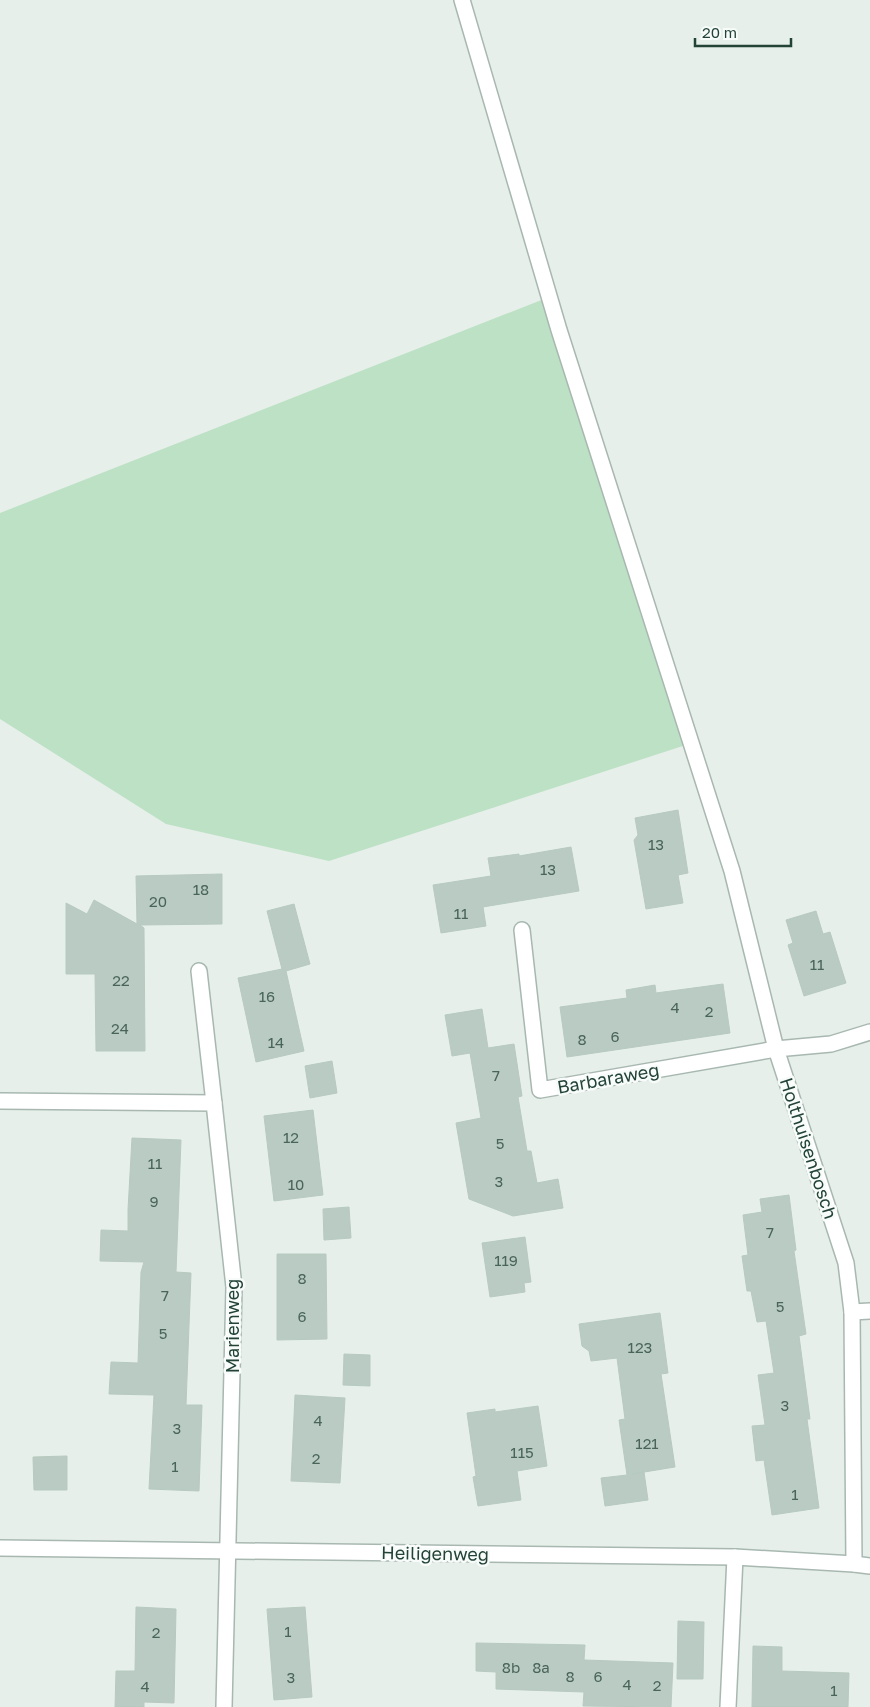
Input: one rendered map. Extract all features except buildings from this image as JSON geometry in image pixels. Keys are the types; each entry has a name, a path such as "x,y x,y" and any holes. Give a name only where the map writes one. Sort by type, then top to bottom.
{"street":[{"name":"Holthuisenbosch","path":"462,0 558,330 732,871 776,1049 846,1263 852,1312 854,1564"},
{"name":"Barbaraweg","path":"522,930 540,1090 776,1049"},
{"name":"Marienweg","path":"199,971 234,1287 224,1707"},
{"path":"776,1049 831,1044 870,1032"},
{"path":"0,1101 214,1103"},
{"path":"852,1312 870,1311"},
{"name":"Heiligenweg","path":"0,1548 735,1557 870,1566"},
{"path":"728,1707 735,1557"}],"green space":[{"path":"549,297 692,743 329,861 166,824 0,719 0,513"}]}
